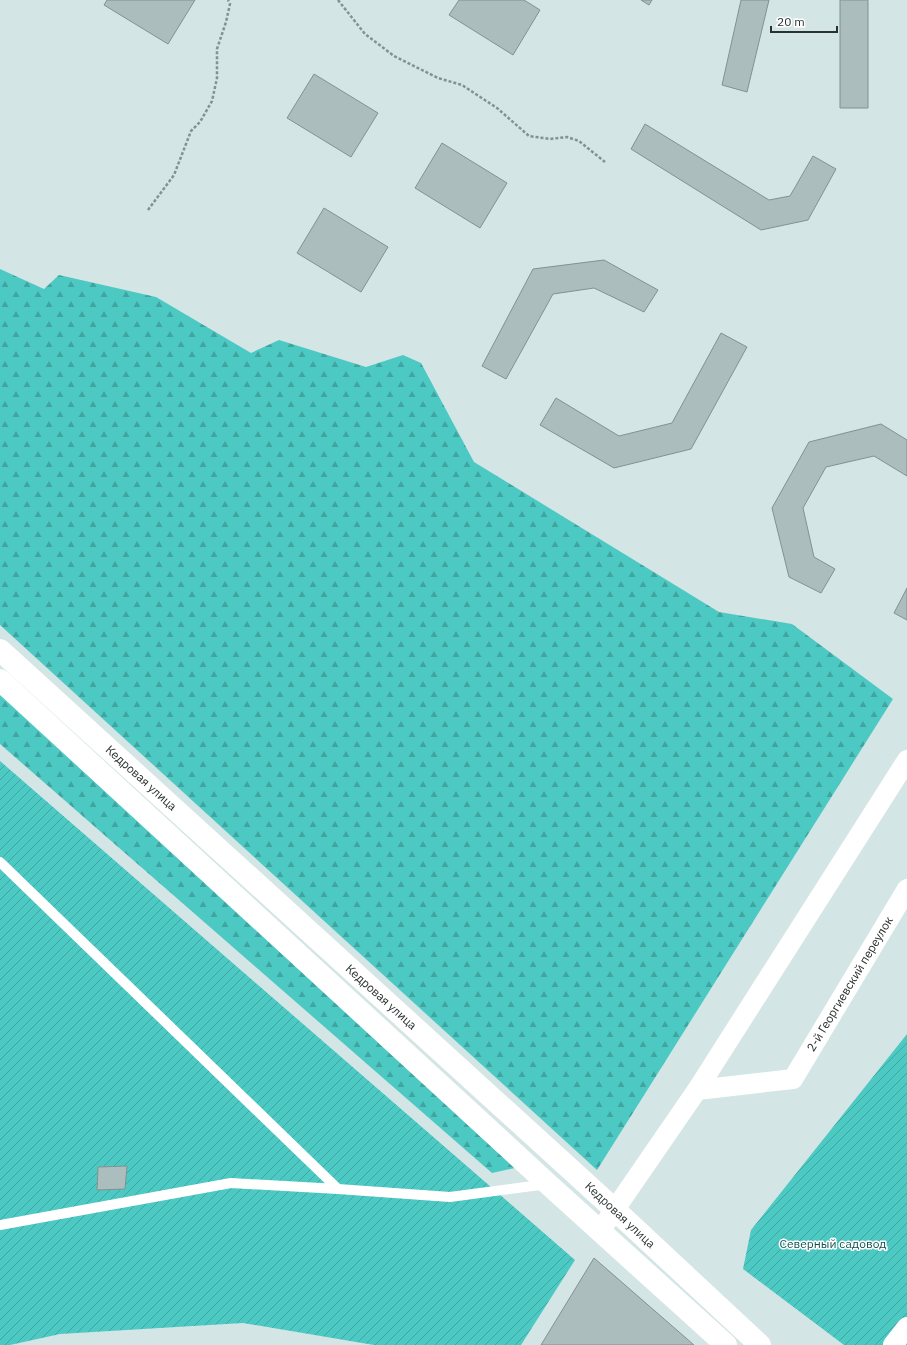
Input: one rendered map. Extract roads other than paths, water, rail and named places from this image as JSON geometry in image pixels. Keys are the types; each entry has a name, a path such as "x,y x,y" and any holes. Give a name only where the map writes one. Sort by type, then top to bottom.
{"main road":[{"name":"Кедровая улица","path":"0,650 614,1209 760,1345"},
{"name":"Кедровая улица","path":"0,680 600,1232 726,1345"}],"street":[{"path":"600,1232 614,1209 697,1090 907,760"},
{"name":"2-й Георгиевский переулок","path":"697,1090 793,1078 907,889"},
{"path":"893,1345 907,1327"}],"lane":[{"path":"0,862 338,1189"},
{"path":"0,1225 231,1183 450,1197 548,1184"}],"park label":[{"name":"Северный садовод","path":"833,1244"}]}
